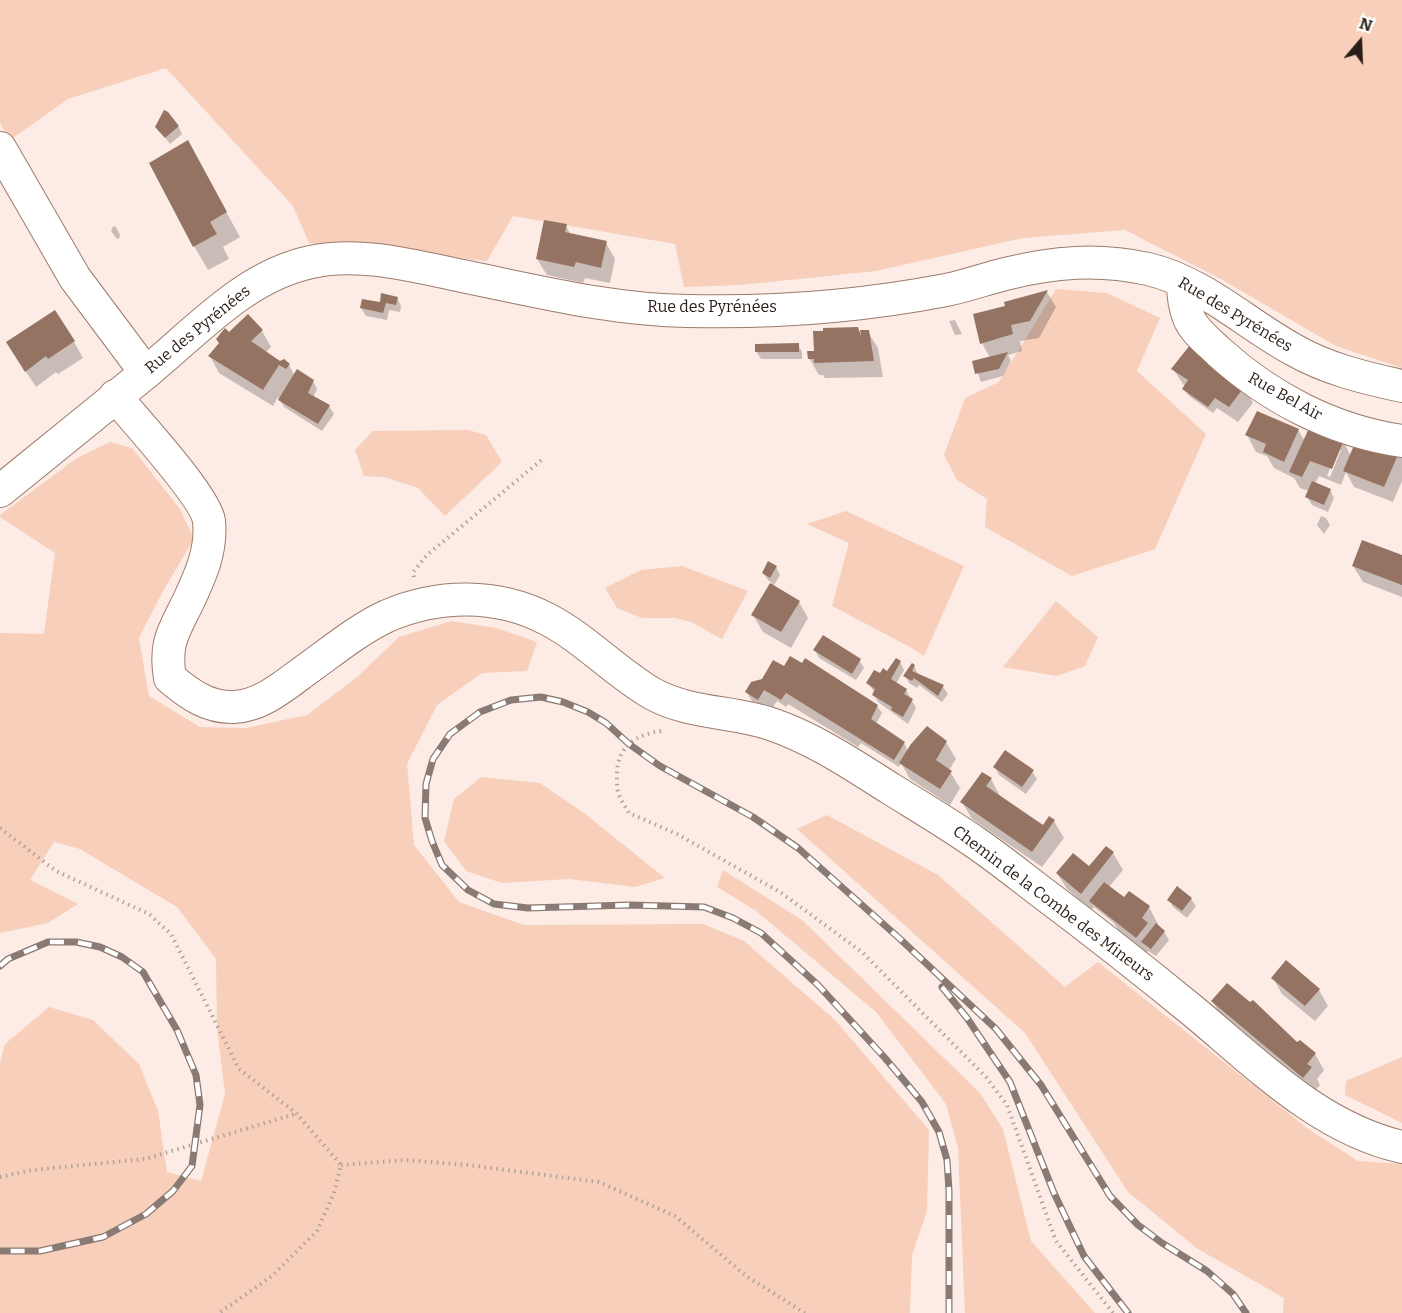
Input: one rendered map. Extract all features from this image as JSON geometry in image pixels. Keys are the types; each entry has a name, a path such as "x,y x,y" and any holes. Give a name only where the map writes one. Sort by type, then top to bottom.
{"street":[{"path":"0,148 75,278 146,373"},
{"name":"Rue des Pyrénées","path":"0,491 254,284 280,272 312,262 352,258 442,272 594,302 642,309 685,311 791,308 888,299 949,290 1046,265 1080,261 1120,264 1152,270 1183,282 1219,302 1297,353 1341,371 1402,386"},
{"name":"Rue Bel Air","path":"1183,282 1184,300 1189,320 1204,338 1243,373 1285,400 1345,429 1402,441"},
{"name":"Chemin de la Combe des Mineurs","path":"115,396 195,492 209,518 209,545 203,569 168,643 167,659 170,678 190,695 211,705 236,707 269,696 353,636 385,617 420,604 483,599 520,608 548,619 651,693 679,706 769,723 803,736 843,759 977,844 1118,950 1297,1096 1341,1125 1378,1142 1402,1147"}],"path":[{"path":"420,604 413,573 427,555 544,458"},
{"path":"697,710 669,729 644,733 629,744 620,756 617,769 618,790 629,813 677,834 780,892 862,952 986,1077 1007,1105 1056,1240 1113,1313"},
{"path":"0,828 56,871 149,914 171,934 239,1069 296,1113 341,1165"},
{"path":"0,1177 32,1170 145,1159 296,1113"},
{"path":"341,1165 406,1160 468,1165 599,1182 675,1216 746,1276 805,1313"},
{"path":"219,1313 272,1276 317,1232 334,1192 341,1165"}],"shaded area":[{"path":"0,0 1402,0 1402,368 1336,346 1221,279 1125,230 1023,238 876,271 740,285 684,287 675,244 513,216 487,261 309,243 293,206 166,68 68,99 10,140 0,123"},
{"path":"1056,289 1107,293 1160,318 1137,371 1206,434 1155,549 1072,576 985,527 987,499 957,480 944,455 965,398 999,382"},
{"path":"468,430 486,435 502,462 445,516 418,488 384,477 364,476 355,450 373,431"},
{"path":"110,442 132,448 180,509 194,539 163,591 139,638 149,696 200,727 246,728 307,715 356,678 399,637 451,621 496,628 537,642 527,671 482,673 437,705 407,764 414,845 459,902 524,925 703,924 744,941 835,1020 929,1130 927,1211 912,1255 910,1313 0,1313 0,1063 5,1044 49,1007 93,1020 139,1064 158,1111 167,1172 201,1181 225,1094 217,1028 216,959 177,907 80,849 54,842 30,880 78,904 48,923 0,933 0,633 44,634 55,553 0,515 77,458"},
{"path":"846,511 964,566 924,656 832,606 849,543 807,524"},
{"path":"682,566 748,591 722,639 691,622 675,618 642,618 617,608 605,588 641,570"},
{"path":"1056,601 1098,637 1085,666 1057,676 1003,667"},
{"path":"481,777 540,783 584,813 665,878 635,887 569,879 502,883 466,871 444,841 454,799"},
{"path":"827,815 938,875 1065,987 1098,962 1307,1128 1358,1161 1402,1164 1402,1313 1283,1313 1284,1298 1198,1249 1128,1192 1025,1033 797,829"},
{"path":"723,870 802,920 980,1093 1003,1129 1031,1241 1095,1313 965,1313 958,1148 946,1104 876,1012 755,910 717,887"},
{"path":"1402,1057 1402,1123 1345,1095 1346,1081"}],"building":[{"path":"164,110 179,126 165,138 155,127"},
{"path":"188,140 227,212 210,222 217,234 193,247 149,163"},
{"path":"544,220 567,224 565,232 607,241 601,268 576,262 574,267 536,259"},
{"path":"1048,290 1030,321 1011,325 1013,334 980,344 973,314 1005,306 1004,302"},
{"path":"381,293 398,297 396,305 386,303 383,313 360,308 362,299 380,302"},
{"path":"55,310 75,341 48,359 46,356 25,372 6,342"},
{"path":"248,314 263,330 251,341 280,361 284,359 290,364 286,369 279,365 263,390 208,356 219,343 216,339 225,328 229,332"},
{"path":"858,327 861,337 860,330 869,330 874,361 814,363 814,359 808,359 807,351 814,351 813,331 823,331 823,328"},
{"path":"1194,340 1245,386 1229,407 1215,398 1208,407 1182,389 1188,380 1171,369"},
{"path":"799,343 799,352 755,352 755,344"},
{"path":"1008,352 999,369 975,374 972,361"},
{"path":"297,369 314,380 308,393 330,405 318,424 278,400"},
{"path":"1257,411 1299,429 1284,462 1263,452 1266,444 1245,435"},
{"path":"1310,426 1344,440 1332,469 1310,461 1302,477 1289,472"},
{"path":"1355,443 1400,450 1384,487 1343,471"},
{"path":"1312,481 1331,489 1324,505 1305,497"},
{"path":"1362,540 1402,555 1402,585 1352,566"},
{"path":"768,561 777,566 770,578 762,573"},
{"path":"770,583 800,601 781,632 751,615"},
{"path":"823,635 861,659 852,674 813,650"},
{"path":"790,656 802,663 805,658 878,705 871,719 905,742 894,760 786,693 781,700 764,690 758,700 745,692 751,682 762,679 773,660 784,666"},
{"path":"896,658 901,661 891,679 907,689 904,694 913,699 903,717 872,695 875,689 866,683 874,670 880,673 883,668 887,671"},
{"path":"912,663 915,665 912,671 944,685 938,696 914,678 912,681 903,676"},
{"path":"927,726 947,741 936,760 952,771 940,789 899,763 911,744"},
{"path":"1005,750 1034,770 1022,787 993,767"},
{"path":"982,772 992,778 986,786 1043,825 1049,816 1055,820 1032,852 960,802"},
{"path":"1106,846 1114,852 1081,894 1056,873 1073,853 1089,866"},
{"path":"1104,882 1124,897 1129,891 1150,906 1142,918 1148,923 1136,938 1089,901"},
{"path":"1177,886 1192,898 1182,911 1167,900"},
{"path":"1156,923 1165,931 1151,949 1141,942"},
{"path":"1286,960 1320,989 1305,1006 1271,978"},
{"path":"1227,983 1250,1002 1253,1000 1297,1042 1300,1040 1316,1053 1307,1064 1312,1067 1303,1078 1211,1001"}],"railway":[{"path":"949,1313 947,1160 939,1132 922,1102 885,1058 818,985 761,933 733,918 704,907 629,905 528,908 494,904 468,890 442,865 425,818 426,784 433,759 450,734 480,712 511,700 541,697 563,702 588,712 606,723 629,744 660,766 753,817 798,848 996,1029 1041,1085 1110,1196 1138,1225 1207,1271 1233,1294 1246,1313"},
{"path":"0,966 8,959 48,942 76,942 100,947 122,957 143,972 177,1030 196,1075 200,1105 192,1166 173,1191 146,1214 103,1237 40,1251 0,1251"},
{"path":"942,987 967,1018 1010,1082 1054,1193 1084,1256 1128,1313"}]}
